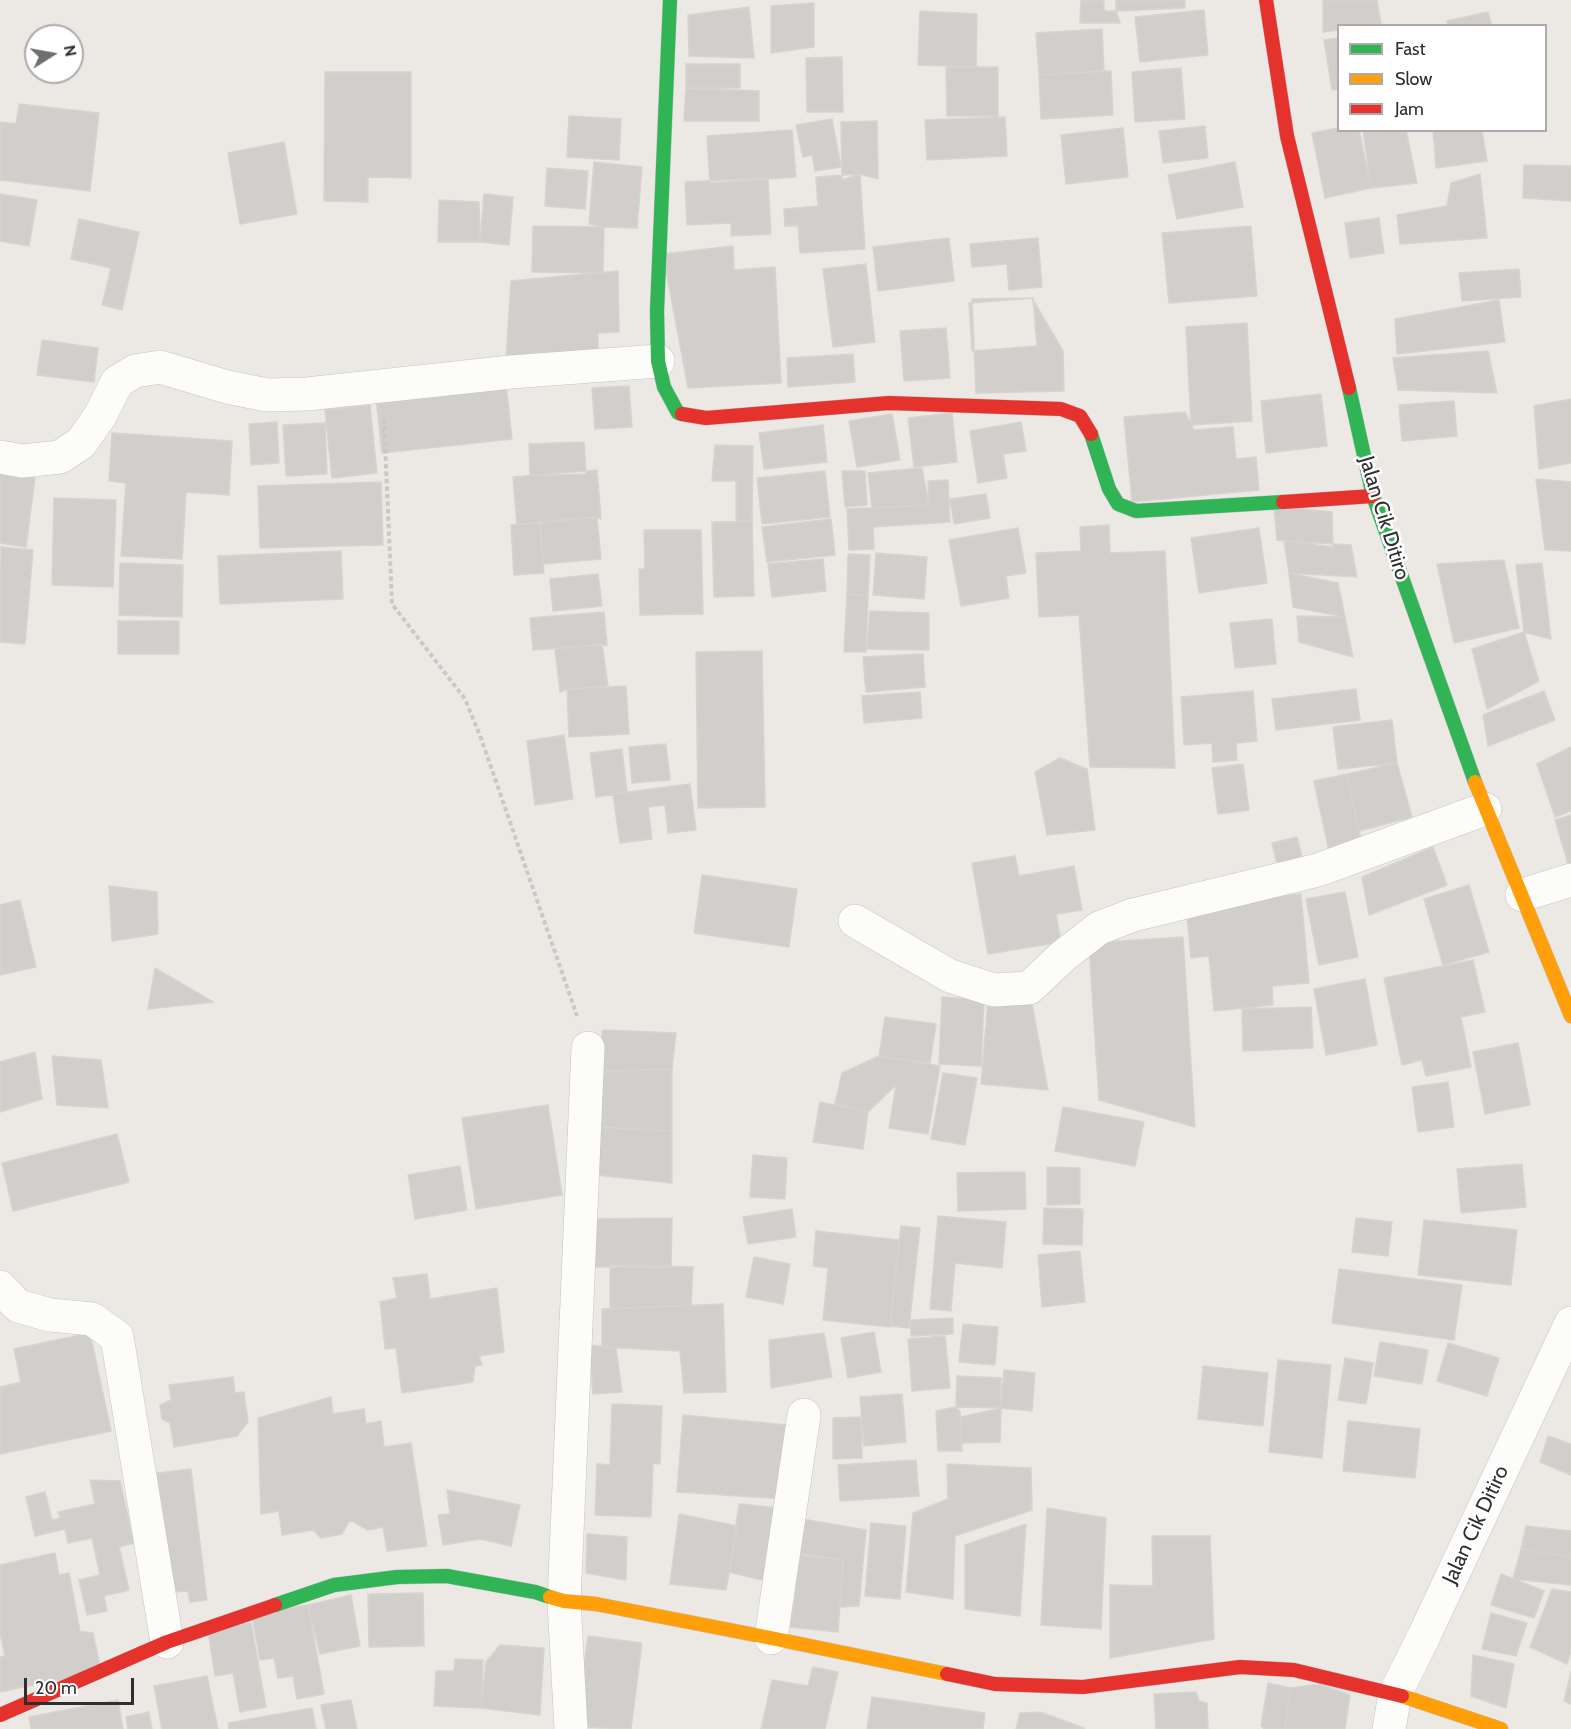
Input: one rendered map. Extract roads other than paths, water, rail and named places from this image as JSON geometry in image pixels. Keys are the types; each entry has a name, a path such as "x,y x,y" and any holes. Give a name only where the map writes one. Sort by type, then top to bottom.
{"street":[{"path":"670,0 657,311 658,361 664,387 678,413 706,418 889,403 1061,409 1080,416 1090,432 1109,489 1118,504 1136,512 1373,496"},
{"name":"Jalan Cik Ditiro","path":"1266,0 1287,135 1340,348 1373,496 1485,809 1571,1016"},
{"path":"0,457 22,461 60,457 81,443 100,416 117,382 135,371 160,367 227,387 267,394 307,394 511,372 658,361"},
{"path":"855,921 950,976 994,990 1029,988 1063,956 1099,928 1124,918 1318,870 1485,809"},
{"path":"1522,895 1571,880"},
{"path":"571,1729 564,1601 588,1048"},
{"path":"0,1287 18,1306 51,1315 92,1319 117,1337 167,1642"},
{"name":"Jalan Cik Ditiro","path":"1389,1729 1395,1694 1571,1323"},
{"path":"771,1638 804,1415"},
{"path":"0,1715 167,1642 334,1585 397,1577 447,1576 535,1592 564,1601 596,1604 995,1684 1083,1686 1240,1667 1294,1670 1395,1694 1501,1729"}]}
